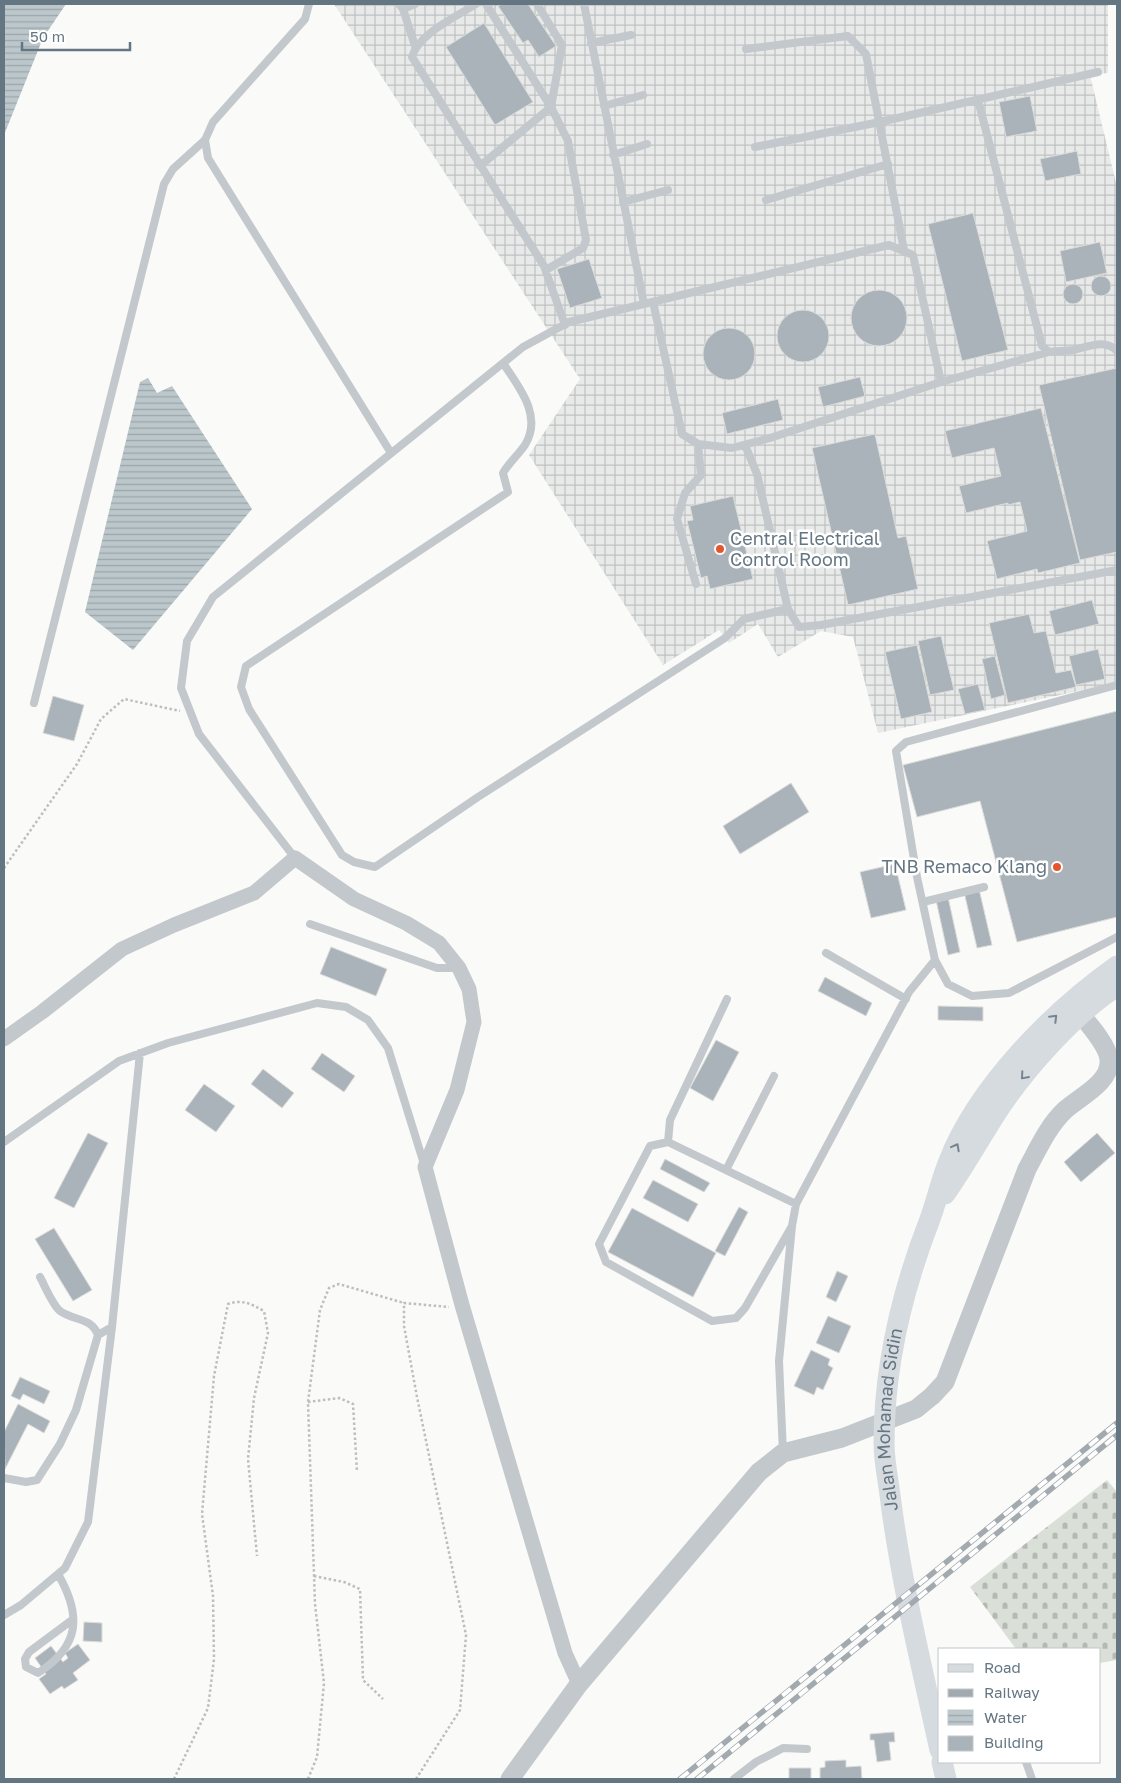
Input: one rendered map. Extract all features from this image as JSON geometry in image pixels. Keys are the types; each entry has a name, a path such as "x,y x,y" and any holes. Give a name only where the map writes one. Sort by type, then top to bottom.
{"main road":[{"name":"Jalan Mohamad Sidin","path":"938,1741 895,1532 884,1444 890,1355 912,1266 934,1209 964,1168 991,1121 1021,1080 1076,1008 1117,966"},
{"name":"Jalan Mohamad Sidin","path":"1076,1008 1101,997 1117,986"},
{"path":"942,1763 946,1779"}],"street":[{"path":"4,1039 42,1012 122,949 174,925 254,893 295,858 354,900 406,923 439,943 459,968 469,989 474,1022 457,1090 425,1167 462,1305 565,1653 579,1684"},
{"path":"510,1779 579,1684 759,1472 783,1453 842,1438 916,1409 932,1396 944,1382 1027,1168 1045,1135 1064,1111 1104,1078 1108,1069 1109,1060 1103,1044 1076,1008"}],"lane":[{"path":"34,703 164,184 173,169 205,140 213,122 305,19 309,4"},
{"path":"415,4 401,6 415,46 412,57 546,270 565,325"},
{"path":"415,46 476,4"},
{"path":"486,4 552,107 568,141 586,240 583,248 546,270"},
{"path":"480,166 552,107 562,45 537,4"},
{"path":"584,4 644,304"},
{"path":"591,43 631,35"},
{"path":"746,50 848,36 866,54 904,250"},
{"path":"755,147 880,122 1098,72"},
{"path":"604,106 643,95"},
{"path":"978,100 1042,346 1049,352"},
{"path":"205,140 208,158 391,453"},
{"path":"614,154 647,144"},
{"path":"766,200 888,164"},
{"path":"623,202 668,190"},
{"path":"295,858 199,734 181,688 187,641 213,596 523,347 565,325 889,245 913,254 940,382"},
{"path":"653,302 682,434 698,444 732,448 940,382 1049,352 1072,350 1101,343 1113,346 1117,351"},
{"path":"503,363 527,399 532,424 526,444 503,473 508,492 246,666 241,687 249,709 342,855 354,862 375,867 478,797 725,638 744,619 788,608"},
{"path":"696,584 677,519 685,493 701,475 698,444"},
{"path":"745,445 758,474 788,608 798,626 821,625 1117,570"},
{"path":"1117,685 906,742 896,751 922,902 935,960 948,984 972,996 1009,993 1117,937"},
{"path":"922,902 984,887"},
{"path":"310,924 437,968 459,968"},
{"path":"826,954 906,998"},
{"path":"783,1453 779,1361 792,1226 796,1204 906,998 921,975 935,960"},
{"path":"668,1142 670,1120 727,999"},
{"path":"4,1142 119,1062 168,1043 318,1004 346,1007 368,1020 388,1048 425,1167"},
{"path":"4,1615 21,1606 65,1568 88,1522 112,1327 140,1053"},
{"path":"726,1170 774,1076"},
{"path":"792,1226 745,1308 736,1318 712,1321 606,1262 599,1244 650,1146 668,1142 796,1204"},
{"path":"4,1478 26,1482 38,1480 60,1444 76,1410 98,1335 95,1327 89,1322 59,1310 40,1276"},
{"path":"98,1335 112,1327"},
{"path":"58,1574 70,1594 72,1620 73,1635 62,1654 38,1674 26,1667 25,1659 29,1652 72,1620"},
{"path":"734,1779 756,1762 783,1748 807,1749"},
{"path":"1026,1763 1032,1779"}],"path":[{"path":"4,868 77,764 101,719 124,699 191,714"},
{"path":"308,1779 317,1758 324,1683 314,1576 308,1402 320,1310 329,1288 339,1284 404,1303 442,1308 462,1305"},
{"path":"174,1779 208,1708 214,1659 213,1596 202,1514 214,1376 228,1304 239,1300 250,1303 264,1311 268,1333 254,1398 248,1458 256,1556"},
{"path":"404,1303 404,1326 417,1397 466,1635 460,1710 416,1779"},
{"path":"308,1402 339,1398 353,1404 357,1472"},
{"path":"314,1576 344,1582 360,1589 363,1680 383,1699"}],"shaded area":[{"path":"334,4 1108,4 1108,73 1090,75 1117,187 1117,683 878,733 853,637 821,631 778,657 758,624 729,643 719,630 663,665 529,455 580,379"}],"green space":[{"path":"1107,1480 1117,1492 1117,1660 1101,1663 1101,1648 1015,1648 970,1587"}],"water":[{"path":"4,4 66,4 43,38 4,135"},
{"path":"148,378 157,393 172,386 252,509 133,650 85,612 140,382"}],"building":[{"path":"501,4 528,4 556,46 539,57 528,40 523,43 498,6"},
{"path":"484,23 533,102 495,125 446,47"},
{"path":"1030,96 1037,131 1006,137 999,102"},
{"path":"1077,151 1081,174 1045,181 1040,159"},
{"path":"973,213 1008,350 962,361 928,224"},
{"path":"1100,242 1107,273 1066,282 1060,251"},
{"path":"589,259 602,298 570,308 557,269"},
{"path":"1101,276 1108,279 1111,286 1108,293 1101,296 1094,293 1091,286 1094,279"},
{"path":"1073,284 1080,287 1083,294 1080,301 1073,304 1066,301 1063,294 1066,287"},
{"path":"879,290 890,292 899,298 905,307 907,318 905,329 899,338 890,344 879,346 868,344 859,338 853,329 851,318 853,307 859,298 868,292"},
{"path":"798,310 808,310 822,317 829,331 829,341 822,355 808,362 798,362 788,358 781,351 777,341 777,331 781,321 788,314"},
{"path":"724,328 734,328 743,332 751,340 755,354 751,368 743,376 734,380 724,380 715,376 707,368 703,359 703,349 707,340 715,332"},
{"path":"1117,368 1117,552 1080,560 1039,385"},
{"path":"860,377 865,396 823,407 818,387"},
{"path":"778,399 783,420 727,434 722,413"},
{"path":"1041,408 1080,563 1038,573 1037,569 997,579 987,541 1027,531 1020,502 966,513 959,486 1001,476 994,448 952,458 945,431"},
{"path":"875,434 898,538 906,536 918,589 848,605 812,448"},
{"name":"Central Electrical Control Room","path":"733,496 753,579 710,589 707,576 701,578 687,521 693,520 690,506"},
{"path":"1092,600 1099,624 1055,635 1049,611"},
{"path":"1029,614 1034,633 1046,631 1056,673 1071,670 1076,687 1008,703 989,623"},
{"path":"941,636 954,690 930,695 918,641"},
{"path":"917,645 932,712 901,719 885,652"},
{"path":"1098,649 1105,679 1076,685 1069,656"},
{"path":"995,656 1005,695 991,699 982,659"},
{"path":"978,684 985,710 965,714 958,689"},
{"path":"53,696 84,705 74,741 43,733"},
{"name":"TNB Remaco Klang","path":"1117,711 1117,917 1017,942 980,801 917,817 903,765"},
{"path":"791,783 809,812 740,854 723,826"},
{"path":"895,864 906,910 871,918 860,872"},
{"path":"979,889 992,945 977,948 964,892"},
{"path":"948,897 960,952 948,955 936,900"},
{"path":"331,947 387,969 376,996 320,974"},
{"path":"825,977 872,1003 866,1016 818,991"},
{"path":"938,1006 983,1007 983,1021 938,1020"},
{"path":"716,1040 739,1052 713,1101 690,1088"},
{"path":"322,1053 355,1076 344,1092 311,1069"},
{"path":"263,1069 294,1093 282,1108 251,1084"},
{"path":"204,1084 235,1106 216,1132 185,1110"},
{"path":"88,1133 108,1143 74,1208 54,1198"},
{"path":"1097,1133 1115,1153 1081,1182 1064,1162"},
{"path":"665,1159 710,1183 704,1192 660,1169"},
{"path":"653,1180 698,1204 688,1222 643,1198"},
{"path":"739,1207 748,1212 725,1256 715,1251"},
{"path":"632,1208 716,1253 693,1297 608,1252"},
{"path":"54,1228 92,1290 73,1301 35,1239"},
{"path":"837,1271 848,1276 836,1302 826,1297"},
{"path":"828,1316 851,1326 839,1353 816,1343"},
{"path":"811,1350 830,1359 828,1365 833,1368 823,1390 817,1387 814,1395 794,1386"},
{"path":"20,1377 50,1391 44,1404 23,1394 20,1400 11,1396"},
{"path":"18,1404 50,1421 44,1433 28,1424 5,1469 4,1432"},
{"path":"84,1622 102,1623 102,1642 83,1641"},
{"path":"78,1644 90,1660 73,1673 78,1680 64,1689 62,1686 50,1694 39,1679 46,1674 35,1658 51,1646 63,1662 68,1658 65,1653"},
{"path":"894,1732 895,1742 889,1742 891,1760 877,1762 874,1740 870,1740 870,1734"},
{"path":"846,1760 846,1767 861,1766 862,1779 820,1779 820,1768 825,1767 825,1761"},
{"path":"789,1768 811,1768 811,1779 789,1779"}],"railway":[{"path":"680,1779 1117,1423"},
{"path":"697,1779 1117,1435"}],"place":[{"name":"Central Electrical Control Room","path":"720,549"},
{"name":"TNB Remaco Klang","path":"1057,867"}]}
